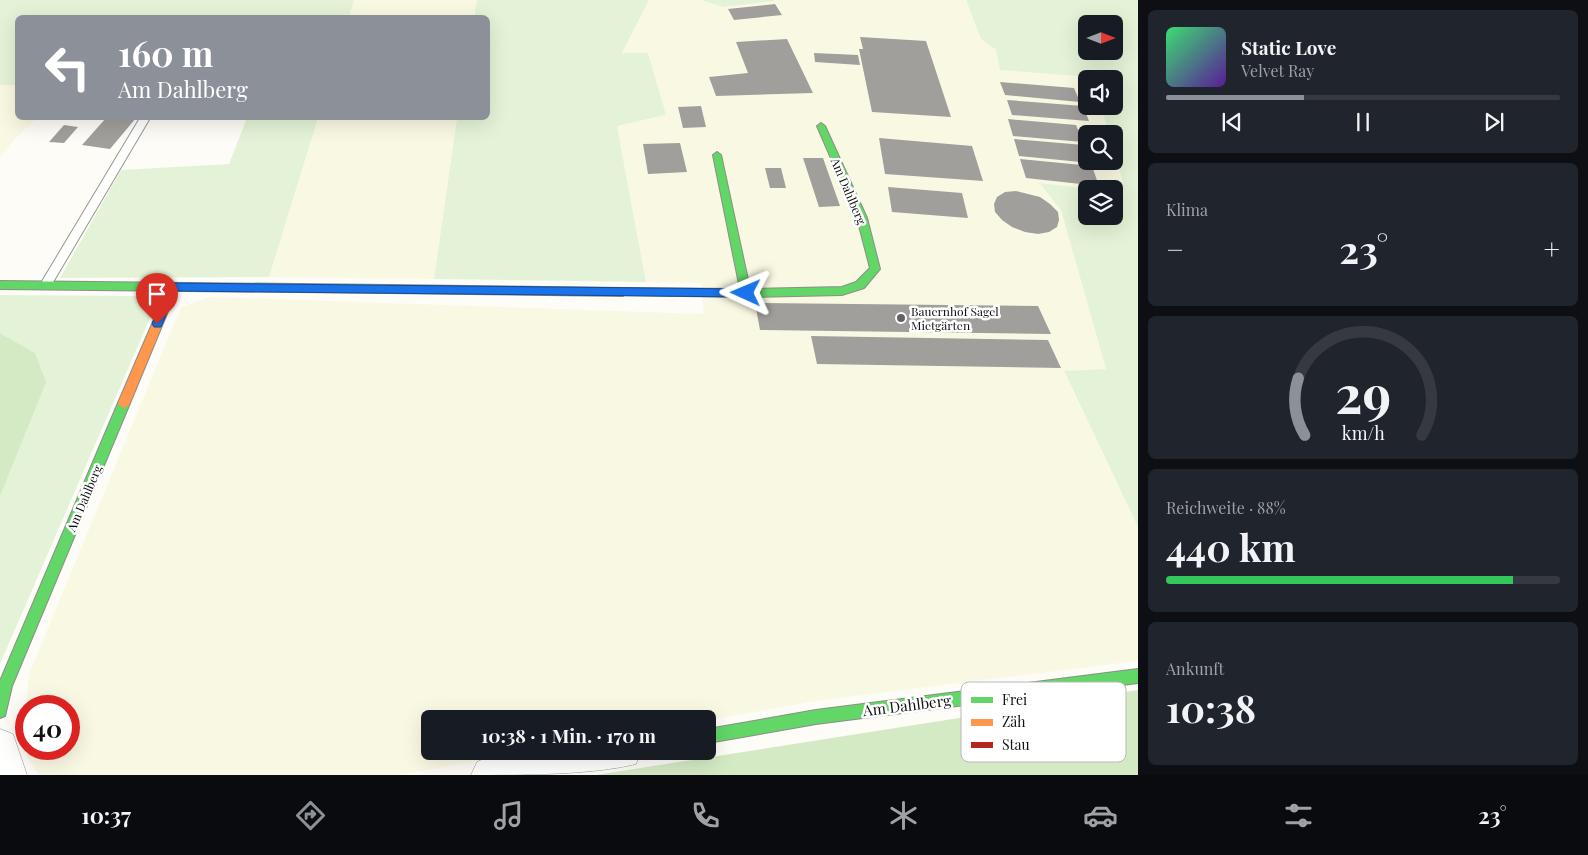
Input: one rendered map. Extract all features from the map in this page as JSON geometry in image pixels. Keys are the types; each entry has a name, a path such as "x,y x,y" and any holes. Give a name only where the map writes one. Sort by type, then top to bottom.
{"street":[{"name":"Am Dahlberg","path":"0,285 746,293 842,291 860,285 875,269 862,218 822,126"},
{"path":"717,155 746,293"},
{"name":"Am Dahlberg","path":"0,711 5,686 173,287"},
{"name":"Am Dahlberg","path":"1091,682 1138,676"},
{"name":"Am Dahlberg","path":"716,735 816,717 961,699"},
{"path":"0,747 8,775"},
{"path":"490,775 573,760"}],"lane":[{"path":"45,286 144,120"}],"green space":[{"path":"0,0 354,0 350,15 15,15 15,85 0,85"},
{"path":"354,0 477,0 474,15 350,15"},
{"path":"477,0 649,0 622,53 648,53 666,115 617,126 646,282 434,279 457,120 490,120 490,15 474,15"},
{"path":"649,0 701,0 723,7 774,0 966,0 981,39 996,50 1078,75 1078,115 1104,115 1106,125 1078,125 1078,170 1119,170 1122,180 1078,180 1078,188 1039,184 1061,210 1106,369 1064,372 1138,527 1138,661 823,700 716,719 716,710 421,710 421,760 483,760 399,775 39,775 29,760 80,760 80,695 27,695 29,674 181,307 210,297 704,314 701,283 646,282 617,126 666,115 622,54"},
{"path":"701,0 774,0 774,1 723,7"},
{"path":"966,0 1138,0 1138,527 1064,371 1106,369 1061,210 1039,183 1078,187 1078,225 1123,225 1123,180 1119,170 1123,170 1123,125 1106,125 1104,115 1123,115 1123,70 1078,70 1078,76 1000,70 996,50 981,39"},
{"path":"0,85 15,85 15,120 35,120 0,157"},
{"path":"246,120 317,120 269,277 60,278 121,170 229,164"},
{"path":"317,120 457,120 434,279 269,277"},
{"path":"0,295 138,296 148,305 150,318 0,664 0,496 35,353 0,333"},
{"path":"0,333 35,353 46,382 0,496"},
{"path":"1138,690 1138,775 596,775 692,760 716,760 716,756 961,718 961,762 1126,762 1126,692"}],"building":[{"path":"775,4 782,15 734,20 728,9"},
{"path":"860,37 926,41 951,117 872,112 859,49 863,49"},
{"path":"787,39 813,93 716,96 709,77 748,73 736,42"},
{"path":"814,53 858,55 860,65 815,62"},
{"path":"1000,82 1074,88 1078,102 1005,95"},
{"path":"1007,100 1078,106 1078,115 1087,115 1089,121 1012,115"},
{"path":"701,106 706,127 683,128 678,107"},
{"path":"1008,119 1076,125 1078,130 1078,142 1013,136"},
{"path":"104,120 134,120 110,149 82,145"},
{"path":"64,125 78,127 64,143 49,142"},
{"path":"879,138 972,146 983,181 885,174"},
{"path":"1014,139 1078,144 1078,162 1019,156"},
{"path":"680,143 687,172 648,174 643,144"},
{"path":"803,158 823,158 840,206 819,207"},
{"path":"1020,159 1078,165 1078,170 1093,170 1097,180 1078,180 1078,184 1026,178"},
{"path":"765,168 781,168 786,188 770,188"},
{"path":"888,187 962,193 968,218 892,212"},
{"path":"1016,191 1040,197 1050,204 1058,212 1059,220 1057,227 1049,232 1038,234 1012,227 1002,220 995,212 994,204 997,197 1005,192"},
{"name":"Bauernhof Sagel Mietgärten","path":"755,303 1038,306 1051,334 760,330"},
{"path":"811,336 1048,340 1061,368 817,364"}],"traffic: fast":[{"path":"746,293 842,291 860,285 875,269 862,218 821,126"},
{"path":"623,292 746,293 717,155"},
{"path":"0,285 388,289"},
{"path":"0,711 5,686 124,403"},
{"path":"1091,682 1138,676"},
{"path":"716,735 816,717 961,699"}],"traffic: slow":[{"path":"124,403 173,287"}],"traffic: jam":[{"path":"388,289 623,292"}],"place":[{"name":"Bauernhof Sagel Mietgärten","path":"901,318"}],"route":[{"path":"157,324 173,287 746,293"}]}
